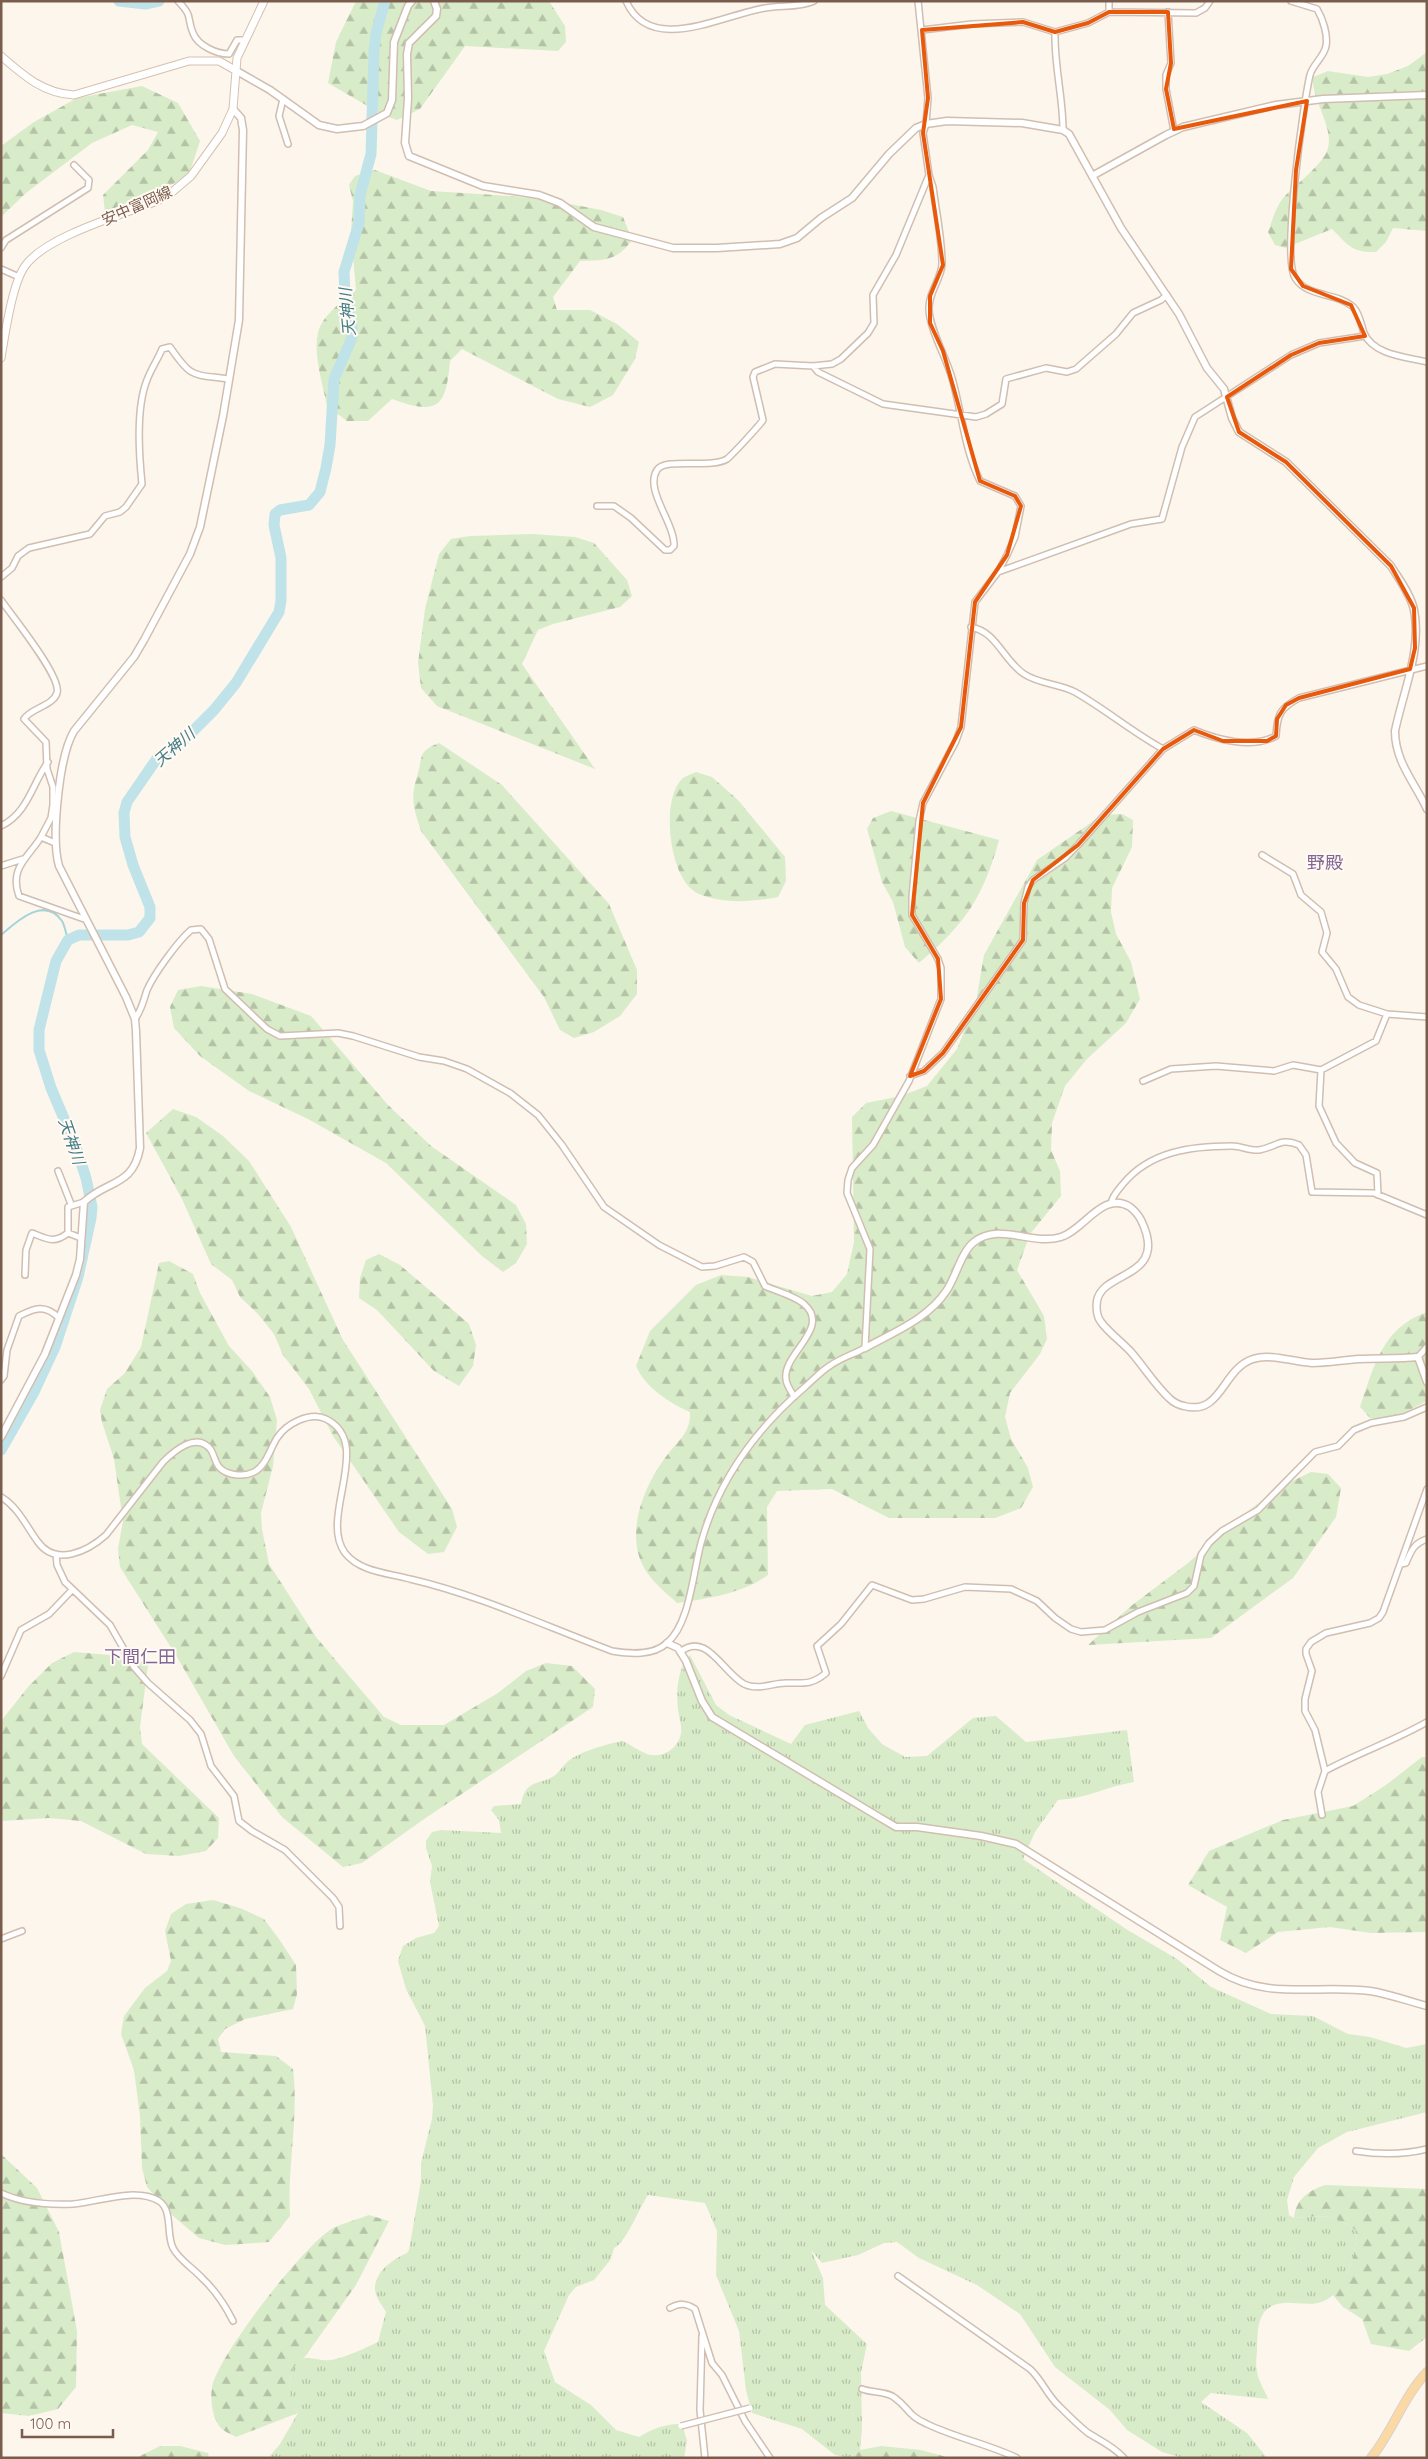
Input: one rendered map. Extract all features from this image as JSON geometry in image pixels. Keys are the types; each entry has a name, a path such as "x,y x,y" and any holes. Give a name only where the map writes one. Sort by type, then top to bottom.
{"main road":[{"name":"安中富岡線","path":"1,358 19,277 32,257 50,244 157,201 182,186 222,133 233,109 237,58 264,1"},
{"path":"1,56 41,88 62,94 74,95 189,61 219,61 235,70"},
{"path":"1371,2458 1392,2430 1409,2396 1427,2372"}],"street":[{"path":"178,1 189,14 195,36 212,51 220,54 229,54 237,40 244,40"},
{"path":"235,70 283,99 319,125 337,129 363,126 387,113 392,100 394,42 408,6 412,1"},
{"path":"434,1 438,9 436,16 408,43 406,143 409,156 483,186 539,195 560,203 594,226 673,248 780,244 797,238 821,218 852,198 889,154 916,128 926,124 947,122 1014,122 1063,130 1072,139 1121,228 1167,295 1189,332 1207,368 1227,397 1232,418 1239,432 1286,462 1391,566 1414,608 1415,648 1395,743 1406,773 1427,809"},
{"path":"626,1 636,17 643,23 664,30 681,29 764,8 798,6 814,1"},
{"path":"865,1348 870,1249 847,1193 848,1180 852,1168 873,1145 910,1076 941,999 941,968 912,916 919,821 923,803 956,741 961,726 975,602 998,572 1015,537 1021,506 1015,496 980,481 974,468 943,351 930,323 930,296 942,265 933,187 929,175 923,133 926,124 928,98 918,1"},
{"path":"1109,1 1109,12"},
{"path":"922,30 972,24 1023,22 1055,32 1088,23 1109,12 1196,13 1206,8 1210,1"},
{"path":"1292,1 1317,9 1324,28 1326,47 1312,69 1296,179 1291,231 1291,269 1295,278 1303,286 1321,295 1351,305 1357,312 1365,336 1377,349 1427,362"},
{"path":"1168,12 1171,63 1166,75 1166,89 1174,131"},
{"path":"1055,32 1054,57 1061,90 1063,130"},
{"path":"1092,176 1174,131 1276,105 1307,101 1427,95"},
{"path":"283,99 279,116 288,144"},
{"path":"70,1204 85,1201 128,1175 135,1168 140,1148 134,1019 126,997 84,919 59,866 55,843 63,759 67,742 74,731 134,657 196,540 230,379 239,320 243,130 241,118 233,109"},
{"path":"1,248 6,240 88,188 89,180 74,165"},
{"path":"597,506 614,506 631,518 665,550 670,550 674,546 674,541 671,528 658,501 654,476 656,471 666,464 712,464 726,459 763,420 753,377 755,372 776,364 812,366 832,364 841,359 868,333 874,323 874,295 896,255 929,175"},
{"path":"1,269 19,277"},
{"path":"812,366 818,372 875,402 976,417 986,414 1002,404 1006,379 1046,368 1067,372 1076,369 1116,334 1133,313 1161,300 1167,295"},
{"path":"998,572 1131,524 1162,520 1182,447 1195,417 1291,355 1319,343 1365,336"},
{"path":"1,577 12,568 18,556 29,548 90,534 105,516 120,512 142,484 138,443 146,380 162,349 170,347 184,367 193,374 230,379"},
{"path":"1,600 56,679 57,693 52,700 28,713 24,719 46,742 47,769 52,787 53,805 51,818 33,851 23,859 1,866"},
{"path":"971,627 990,634 1005,657 1025,674 1047,684 1072,691 1163,749"},
{"path":"910,1076 924,1071 942,1053 1023,940 1024,903 1028,888 1033,880 1064,858 1078,845 1163,749 1194,730 1223,741 1267,741 1276,736 1276,719 1286,705 1299,698 1387,678 1427,666"},
{"path":"1,826 14,820 33,792 48,761"},
{"path":"41,838 55,843"},
{"path":"1262,855 1293,874 1302,895 1320,912 1327,933 1322,952 1336,969 1348,997 1359,1005 1387,1014 1427,1017"},
{"path":"23,859 15,885 19,896 84,919"},
{"path":"134,1019 142,1009 148,989 182,939 191,930 201,929 209,939 226,989 267,1028 280,1036 338,1033 354,1036 419,1057 459,1065 487,1078 538,1115 562,1145 604,1207 659,1245 702,1267 715,1266 744,1257 753,1262 765,1286 804,1304 811,1315 812,1328 788,1368 786,1379 794,1396"},
{"path":"1144,1081 1172,1069 1216,1066 1274,1071 1293,1065 1321,1070 1376,1041 1387,1014"},
{"path":"1321,1070 1319,1106 1336,1143 1355,1163 1377,1173 1378,1195"},
{"path":"1111,1203 1113,1197 1131,1175 1149,1160 1186,1150 1213,1146 1238,1146 1260,1150 1280,1141 1299,1145 1306,1155 1312,1192 1378,1195 1427,1215"},
{"path":"58,1171 70,1204 67,1210 68,1233"},
{"path":"1,1437 45,1354 76,1275 85,1201"},
{"path":"1,1497 13,1505 42,1547 56,1554 81,1552 95,1545 115,1526 163,1462 172,1452 184,1445 192,1442 204,1444 210,1449 220,1468 238,1475 246,1475 257,1471 266,1460 278,1436 289,1426 308,1418 320,1417 334,1424 343,1436 346,1446 347,1463 338,1514 339,1537 344,1551 355,1563 366,1568 430,1583 612,1651 644,1652 667,1644 675,1633 683,1617 701,1542 720,1493 739,1458 756,1435 794,1396 831,1365 865,1348 930,1310 947,1289 959,1268 966,1250 985,1235 999,1233 1041,1240 1060,1237 1073,1232 1111,1203 1125,1205 1136,1212 1144,1229 1146,1253 1142,1263 1136,1270 1107,1284 1100,1291 1097,1302 1097,1314 1100,1321 1130,1351 1171,1400 1185,1406 1199,1407 1217,1398 1234,1370 1255,1358 1323,1363 1418,1357 1427,1347"},
{"path":"25,1275 26,1250 30,1234 32,1233 51,1241 59,1240 68,1233"},
{"path":"68,1233 81,1238"},
{"path":"1,1380 4,1376 7,1350 19,1316 36,1308 53,1312 59,1318"},
{"path":"1418,1357 1427,1382"},
{"path":"680,1652 687,1646 696,1644 706,1648 734,1676 752,1686 813,1682 826,1673 817,1646 842,1624 872,1585 912,1600 965,1586 1011,1589 1037,1601 1071,1629 1081,1632 1106,1630 1138,1612 1187,1593 1194,1586 1201,1555 1209,1543 1222,1531 1258,1510 1315,1452 1338,1446 1354,1430 1371,1423 1404,1417 1427,1407"},
{"path":"1322,1815 1318,1792 1325,1771 1315,1730 1306,1711 1306,1699 1312,1671 1306,1649 1311,1642 1326,1632 1370,1623 1379,1618 1384,1612 1427,1489"},
{"path":"1401,1564 1406,1563 1412,1548 1418,1542 1427,1539"},
{"path":"56,1554 57,1565 65,1582 110,1625 134,1667 148,1683 190,1720 201,1734 211,1766 234,1796 239,1821 252,1831 285,1850 333,1898 339,1907 340,1926"},
{"path":"1,1676 21,1630 49,1614 72,1590"},
{"path":"667,1644 678,1648 691,1670 702,1701 712,1717 896,1827 917,1827 1016,1844 1219,1971 1242,1983 1306,1991 1371,1991 1427,2006"},
{"path":"1325,1771 1347,1759 1398,1739 1427,1722"},
{"path":"1,1939 22,1931"},
{"path":"1356,2151 1383,2155 1404,2155 1427,2149"},
{"path":"1,2193 40,2204 72,2204 121,2196 140,2196 158,2201 164,2205 169,2239 173,2250 214,2290 234,2321"},
{"path":"898,2276 1030,2369 1038,2377 1049,2396 1060,2407 1088,2432 1110,2445 1124,2458"},
{"path":"670,2308 678,2304 688,2305 695,2310 712,2364 722,2375 745,2421 770,2458"},
{"path":"702,2328 700,2410 705,2458"},
{"path":"862,2389 896,2398 912,2417 930,2426 995,2447 1017,2458"},
{"path":"681,2426 750,2408"}],"highlighted area":[{"path":"1109,12 1168,12 1171,63 1166,89 1174,129 1307,101 1296,170 1291,269 1303,286 1351,305 1365,336 1319,343 1291,355 1227,397 1239,432 1286,462 1391,566 1414,608 1415,648 1410,669 1299,698 1286,705 1277,719 1276,736 1267,741 1223,741 1194,730 1163,749 1078,845 1033,880 1024,903 1023,940 943,1053 924,1071 910,1076 941,999 938,959 912,915 923,803 961,727 975,602 1007,555 1021,506 1015,496 980,481 943,351 930,323 930,296 943,265 923,133 928,98 922,30 1023,22 1055,32 1088,23"}],"green space":[{"path":"356,1 549,1 565,26 566,42 558,51 465,46 420,109 397,120 383,115 328,83 336,42"},
{"path":"1427,52 1427,231 1393,228 1386,242 1376,252 1361,251 1351,247 1332,229 1285,248 1275,245 1268,232 1274,214 1284,197 1316,167 1326,154 1328,148 1328,131 1315,94 1313,77 1328,71 1368,77 1387,74 1408,66"},
{"path":"142,86 178,103 200,141 189,174 175,183 105,212 103,195 148,150 158,132 132,125 92,143 26,193 1,217 1,146 34,122 77,98"},
{"path":"375,170 431,191 512,196 554,201 601,210 623,217 632,240 626,247 616,256 610,258 580,261 553,297 557,310 590,310 617,324 639,342 635,359 613,395 590,407 558,399 462,349 450,361 446,389 442,398 436,404 429,407 419,407 392,399 368,421 347,421 327,406 319,370 318,333 328,314 356,290 351,233 353,201 349,185 355,176"},
{"path":"532,534 575,537 594,543 627,580 632,596 620,607 553,624 538,630 522,664 595,769 437,706 421,688 418,663 425,609 439,554 451,539 470,536"},
{"path":"439,743 502,785 609,904 637,970 637,994 620,1016 594,1032 574,1038 560,1030 544,997 421,831 414,808 414,789 422,755 432,746"},
{"path":"696,772 712,777 738,800 785,857 786,881 778,897 748,901 728,901 708,897 699,894 689,886 681,874 671,840 671,804 675,789 682,779"},
{"path":"891,811 999,840 986,878 970,909 949,935 919,963 905,947 893,902 882,882 867,829 873,818"},
{"path":"1122,814 1133,820 1132,847 1112,888 1111,912 1116,934 1131,962 1140,999 1126,1023 1087,1059 1065,1086 1052,1123 1051,1150 1060,1171 1061,1196 1030,1234 1017,1270 1044,1316 1047,1339 1040,1354 1010,1393 1005,1417 1011,1439 1028,1468 1033,1487 1021,1508 995,1518 889,1518 832,1489 777,1491 767,1507 768,1575 736,1591 677,1603 658,1586 646,1571 638,1552 636,1538 640,1508 645,1493 668,1454 684,1435 690,1419 690,1412 659,1394 645,1381 636,1366 650,1331 696,1285 721,1275 748,1277 812,1296 832,1292 847,1274 854,1242 852,1117 866,1103 901,1096 927,1086 957,1049 976,1002 984,955 1037,860 1102,815"},
{"path":"201,986 252,994 311,1016 388,1105 431,1146 516,1205 526,1224 527,1244 516,1263 503,1272 482,1256 386,1163 308,1119 249,1091 200,1056 174,1028 170,1007 178,990"},
{"path":"173,1109 196,1117 223,1136 249,1161 291,1227 343,1340 452,1509 457,1527 444,1552 428,1554 399,1532 333,1436 309,1389 283,1355 274,1334 258,1314 240,1297 232,1280 211,1264 182,1199 146,1133"},
{"path":"379,1254 400,1265 469,1324 476,1345 473,1366 459,1386 434,1371 377,1310 359,1298 360,1278 366,1260"},
{"path":"169,1261 193,1274 200,1293 229,1346 252,1371 270,1397 277,1420 273,1466 261,1513 269,1564 316,1637 384,1717 401,1725 444,1725 498,1693 526,1671 546,1663 572,1666 595,1689 593,1707 427,1817 362,1863 343,1867 282,1817 234,1756 177,1657 120,1567 118,1549 123,1521 114,1459 100,1410 107,1389 125,1373 141,1347 159,1263"},
{"path":"1427,1312 1427,1401 1390,1420 1370,1418 1360,1407 1375,1363 1390,1338 1400,1328 1412,1319"},
{"path":"1311,1472 1328,1474 1341,1488 1336,1517 1293,1578 1211,1638 1088,1645 1131,1606 1188,1563 1238,1519 1278,1488"},
{"path":"74,1652 134,1657 148,1665 140,1727 142,1744 219,1818 218,1838 206,1851 179,1856 146,1854 81,1821 49,1818 1,1821 1,1721 28,1687 52,1663"},
{"path":"690,1655 716,1705 729,1715 791,1744 805,1725 859,1711 868,1728 882,1744 905,1757 927,1756 973,1718 996,1716 1026,1742 1127,1730 1134,1782 1078,1797 1058,1800 1035,1832 1023,1859 1126,1929 1177,1959 1211,1987 1271,2014 1313,2016 1348,2034 1370,2037 1406,2048 1427,2044 1427,2112 1347,2132 1318,2148 1294,2177 1287,2200 1289,2215 1294,2218 1320,2216 1333,2218 1357,2231 1355,2250 1349,2270 1340,2287 1334,2294 1321,2302 1311,2304 1284,2303 1269,2308 1264,2313 1259,2325 1256,2365 1268,2399 1211,2393 1201,2402 1247,2433 1267,2458 1183,2458 1162,2452 1127,2430 1110,2410 1055,2367 1020,2314 977,2285 919,2258 897,2242 884,2243 858,2255 822,2263 811,2250 823,2278 825,2305 867,2344 861,2372 862,2429 860,2450 849,2458 835,2455 802,2429 752,2413 746,2390 739,2331 716,2275 717,2231 705,2203 648,2195 623,2240 614,2248 611,2259 594,2280 576,2287 569,2295 544,2351 555,2382 591,2405 616,2430 639,2437 659,2427 682,2424 687,2441 684,2458 268,2458 280,2444 298,2413 290,2399 290,2382 294,2365 301,2360 309,2358 337,2359 378,2342 386,2312 375,2290 378,2277 385,2267 409,2250 421,2181 421,2163 432,2119 433,2105 425,2026 406,1989 398,1961 403,1946 416,1938 434,1933 439,1926 430,1882 432,1866 426,1848 426,1841 432,1832 441,1830 501,1833 499,1820 491,1810 494,1806 521,1804 523,1796 529,1787 554,1776 569,1761 589,1750 623,1741 647,1754 653,1755 664,1754 674,1748 681,1733 677,1688 682,1667"},
{"path":"1422,1757 1427,1757 1427,1932 1371,1933 1330,1927 1278,1932 1246,1953 1220,1940 1227,1907 1188,1885 1209,1851 1283,1820 1353,1806 1386,1785"},
{"path":"213,1900 240,1908 264,1919 296,1965 297,1994 293,2009 245,2019 225,2029 218,2039 221,2052 276,2056 293,2069 295,2106 290,2179 290,2216 269,2242 225,2245 199,2238 172,2215 147,2187 142,2168 140,2116 134,2070 121,2034 124,2016 145,1988 167,1971 171,1961 165,1931 171,1914 186,1904"},
{"path":"1,2154 37,2188 59,2232 77,2331 76,2387 58,2409 29,2416 1,2413"},
{"path":"1325,2185 1427,2189 1427,2337 1409,2351 1371,2344 1362,2319 1343,2307 1332,2294 1348,2274 1355,2248 1357,2231 1333,2218 1294,2218 1300,2201 1308,2193"},
{"path":"369,2215 389,2221 356,2285 304,2358 294,2368 291,2375 290,2391 294,2407 298,2413 236,2437 223,2430 217,2423 213,2413 212,2387 218,2372 246,2327 284,2277 320,2238 333,2228"},
{"path":"160,2446 180,2446 208,2453 209,2458 136,2458"},
{"path":"881,2446 921,2450 950,2458 849,2458 860,2450"}],"waterway":[{"path":"119,1 145,4 159,1"},
{"name":"天神川","path":"1,1450 34,1392 55,1347 78,1277 91,1218 92,1207 86,1178 76,1147 51,1088 39,1050 39,1030 56,961 68,940 79,935 128,935 139,932 150,918 150,907 133,865 125,837 124,813 127,802 158,757 184,740 214,710 236,683 279,612 281,601 281,558 274,525 275,514 280,510 309,505 320,492 330,445 334,379 352,338 352,327 345,297 344,272 359,223 360,195 371,154 374,51 376,33 385,1"},
{"path":"1,935 30,913 47,910 55,914 62,921 68,940"}],"district":[{"name":"野殿","path":"1325,863"},
{"name":"下間仁田","path":"140,1657"}]}
